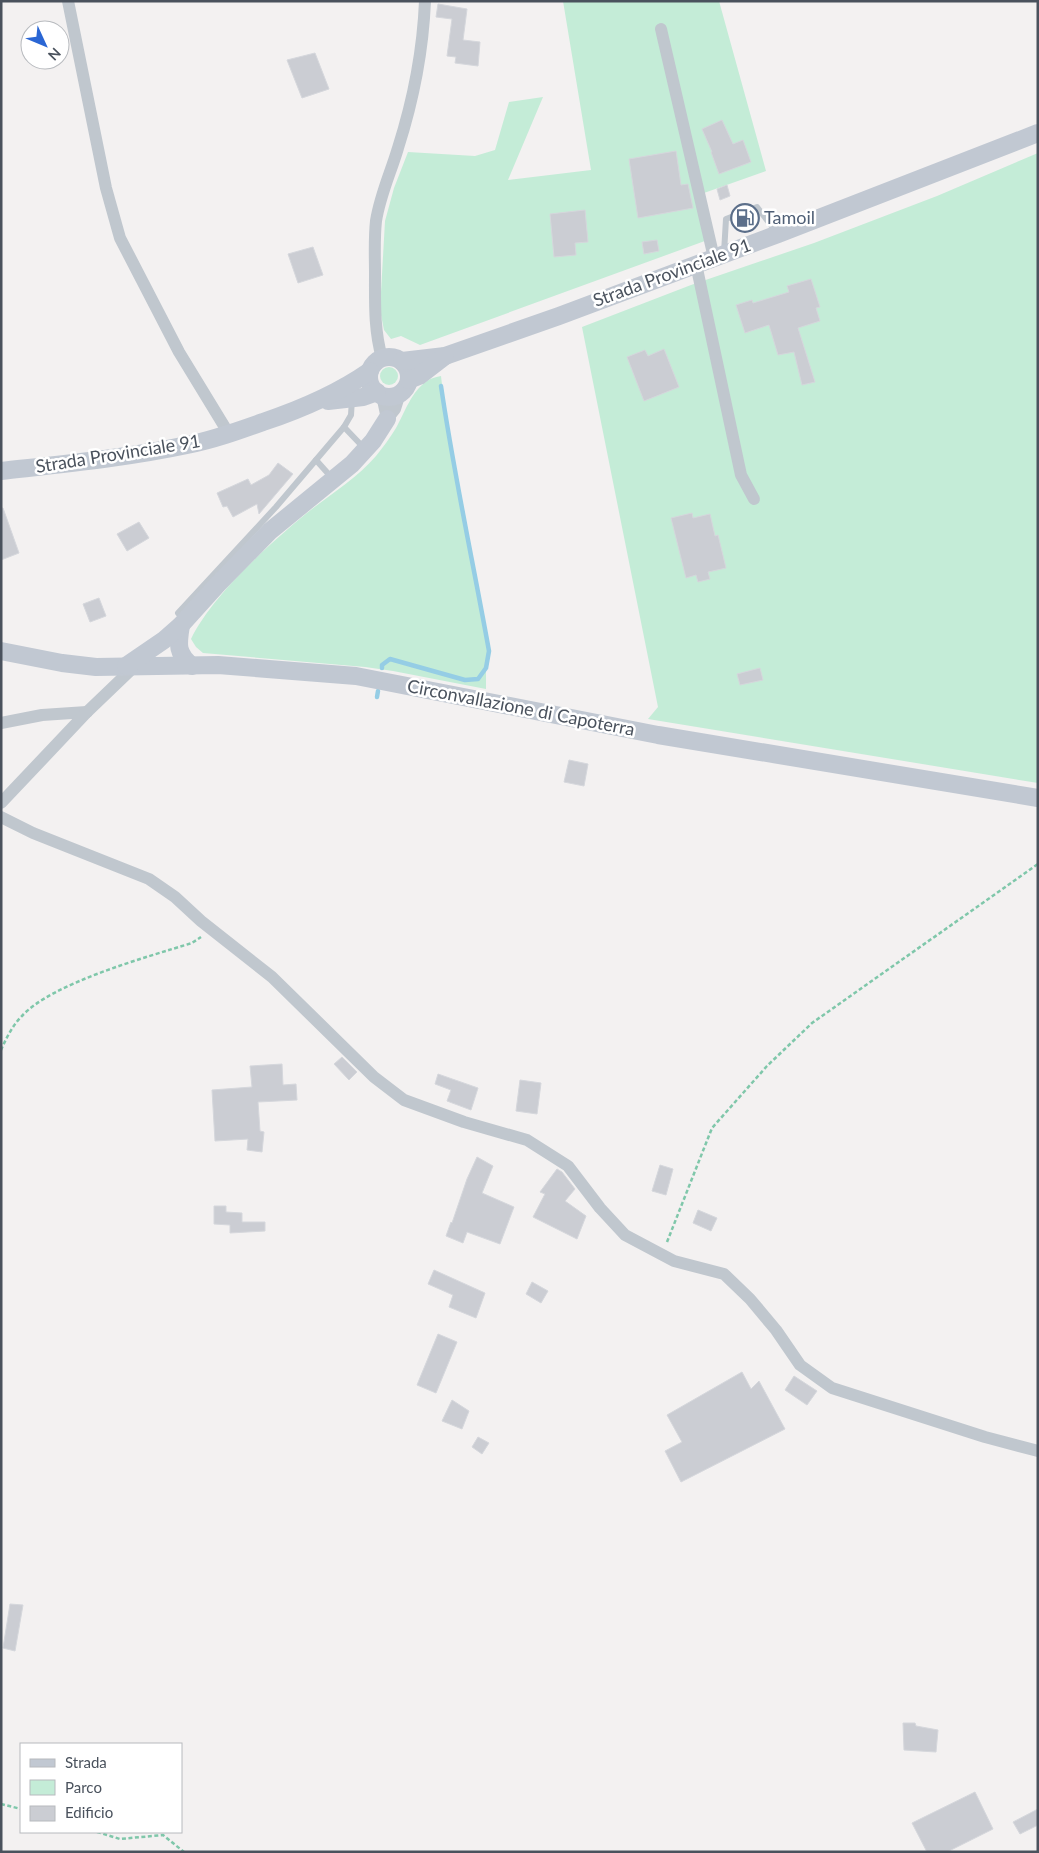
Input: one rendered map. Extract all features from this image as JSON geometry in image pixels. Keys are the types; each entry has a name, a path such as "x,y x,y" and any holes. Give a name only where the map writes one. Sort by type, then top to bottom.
{"street":[{"path":"68,1 106,188 120,238 179,352 228,434"},
{"path":"382,358 376,323 376,220 382,194 407,115 418,61 425,1"},
{"path":"661,29 719,256"},
{"name":"Strada Provinciale 91","path":"445,356 778,234 1038,134"},
{"path":"696,264 741,475 754,499"},
{"path":"1,803 114,686 130,666 183,623 270,531 334,481 366,449 395,409 405,387 407,366 402,361 389,356 382,358 372,366 370,371 355,382 318,402"},
{"path":"402,361 445,356"},
{"path":"318,402 379,394 391,397 445,356"},
{"path":"370,371 371,384 379,394 387,419"},
{"name":"Strada Provinciale 91","path":"1,471 142,454 188,445 228,434 318,402"},
{"path":"183,623 179,650 183,658 192,666"},
{"name":"Circonvallazione di Capoterra","path":"1,651 62,664 102,667 218,666 356,676 658,735 1038,798"},
{"path":"102,667 113,678 114,686"},
{"path":"1,723 42,715 87,712"},
{"path":"1,817 33,833 149,879 175,897 212,930 272,977 374,1077 404,1100 464,1122 527,1140 568,1166 600,1208 625,1234 674,1261 724,1274 750,1299 776,1330 800,1365 832,1388 985,1437 1038,1451"}],"lane":[{"path":"719,256 726,219 757,207 778,234"},
{"path":"183,623 178,613 276,507 344,427 350,414 352,398"},
{"path":"344,427 366,449"},
{"path":"316,460 334,481"}],"path":[{"path":"662,1255 712,1128 767,1066 812,1023 1038,864"},
{"path":"1,1050 21,1017 44,999 75,983 192,943 212,930"},
{"path":"1,1804 20,1808"},
{"path":"100,1833 120,1839 163,1835 184,1852"}],"green space":[{"path":"563,1 719,1 766,171 704,193 713,238 420,345 401,336 391,339 384,330 380,310 385,221 394,188 408,152 475,156 495,150 509,102 543,97 508,180 591,170"},
{"path":"1038,153 1038,783 648,719 658,707 582,327 691,285 814,243 937,196"},
{"path":"389,367 395,370 398,376 395,382 389,385 383,382 380,376 383,370"},
{"path":"441,376 449,444 489,651 486,668 486,689 365,667 203,653 196,647 191,639 201,622 228,587 279,536 354,478 369,464 394,432 409,403 421,386 429,380"}],"building":[{"path":"438,4 467,9 463,40 480,42 478,66 455,63 456,57 447,56 452,19 436,17"},
{"path":"315,53 329,89 302,98 287,60"},
{"path":"722,120 733,144 743,140 751,162 719,174 702,129"},
{"path":"676,151 681,185 688,184 693,208 638,218 629,159"},
{"path":"727,185 730,196 720,200 717,189"},
{"path":"585,210 588,242 575,243 576,255 554,257 550,214"},
{"path":"657,240 659,251 644,254 642,242"},
{"path":"313,247 323,275 298,283 288,254"},
{"path":"811,279 820,307 816,308 820,321 798,328 815,382 802,385 794,352 778,355 769,325 745,333 736,305 752,300 753,303 789,292 787,286"},
{"path":"664,349 679,387 644,401 627,357 645,350 648,356"},
{"path":"278,463 293,474 259,514 257,504 233,517 227,506 223,507 217,493 248,479 251,485 269,475"},
{"path":"1,508 3,508 19,553 1,560"},
{"path":"692,513 693,518 710,514 715,536 718,535 726,568 708,572 710,579 698,582 696,575 686,578 671,518"},
{"path":"139,522 149,538 127,551 117,534"},
{"path":"99,598 106,616 90,622 83,604"},
{"path":"760,668 763,680 740,685 737,674"},
{"path":"569,760 588,764 584,786 564,782"},
{"path":"342,1057 357,1072 349,1080 334,1064"},
{"path":"282,1064 283,1085 296,1084 297,1100 258,1102 260,1131 264,1132 262,1152 247,1150 248,1139 215,1141 212,1090 252,1087 250,1066"},
{"path":"438,1074 478,1088 471,1110 447,1101 451,1090 435,1084"},
{"path":"520,1080 541,1083 537,1114 516,1111"},
{"path":"477,1157 493,1166 482,1193 514,1207 500,1244 467,1232 463,1243 446,1236"},
{"path":"660,1165 673,1169 666,1195 652,1191"},
{"path":"557,1169 562,1172 575,1189 565,1201 586,1216 577,1239 533,1217 545,1194 540,1192"},
{"path":"214,1206 226,1206 226,1212 242,1213 242,1222 265,1222 265,1231 230,1233 230,1225 214,1224"},
{"path":"698,1210 717,1218 711,1231 693,1223"},
{"path":"434,1270 485,1293 476,1318 449,1307 453,1295 428,1284"},
{"path":"532,1282 548,1291 541,1303 526,1294"},
{"path":"438,1334 457,1342 436,1393 417,1385"},
{"path":"742,1372 751,1389 759,1381 785,1429 681,1482 665,1451 682,1442 667,1415"},
{"path":"794,1376 817,1391 807,1405 785,1390"},
{"path":"452,1400 469,1411 462,1429 442,1421"},
{"path":"478,1437 489,1443 482,1454 472,1447"},
{"path":"10,1604 23,1605 15,1651 3,1648"},
{"path":"903,1723 915,1723 916,1726 938,1730 936,1752 904,1750"},
{"path":"975,1792 993,1829 947,1852 927,1852 912,1823"},
{"path":"1038,1809 1038,1825 1020,1834 1013,1822"}],"waterway":[{"path":"382,668 382,665 390,659 465,680 478,679 486,668 489,651 441,386"},
{"path":"377,697 378,691"}],"place":[{"name":"Tamoil","path":"745,218"}]}
